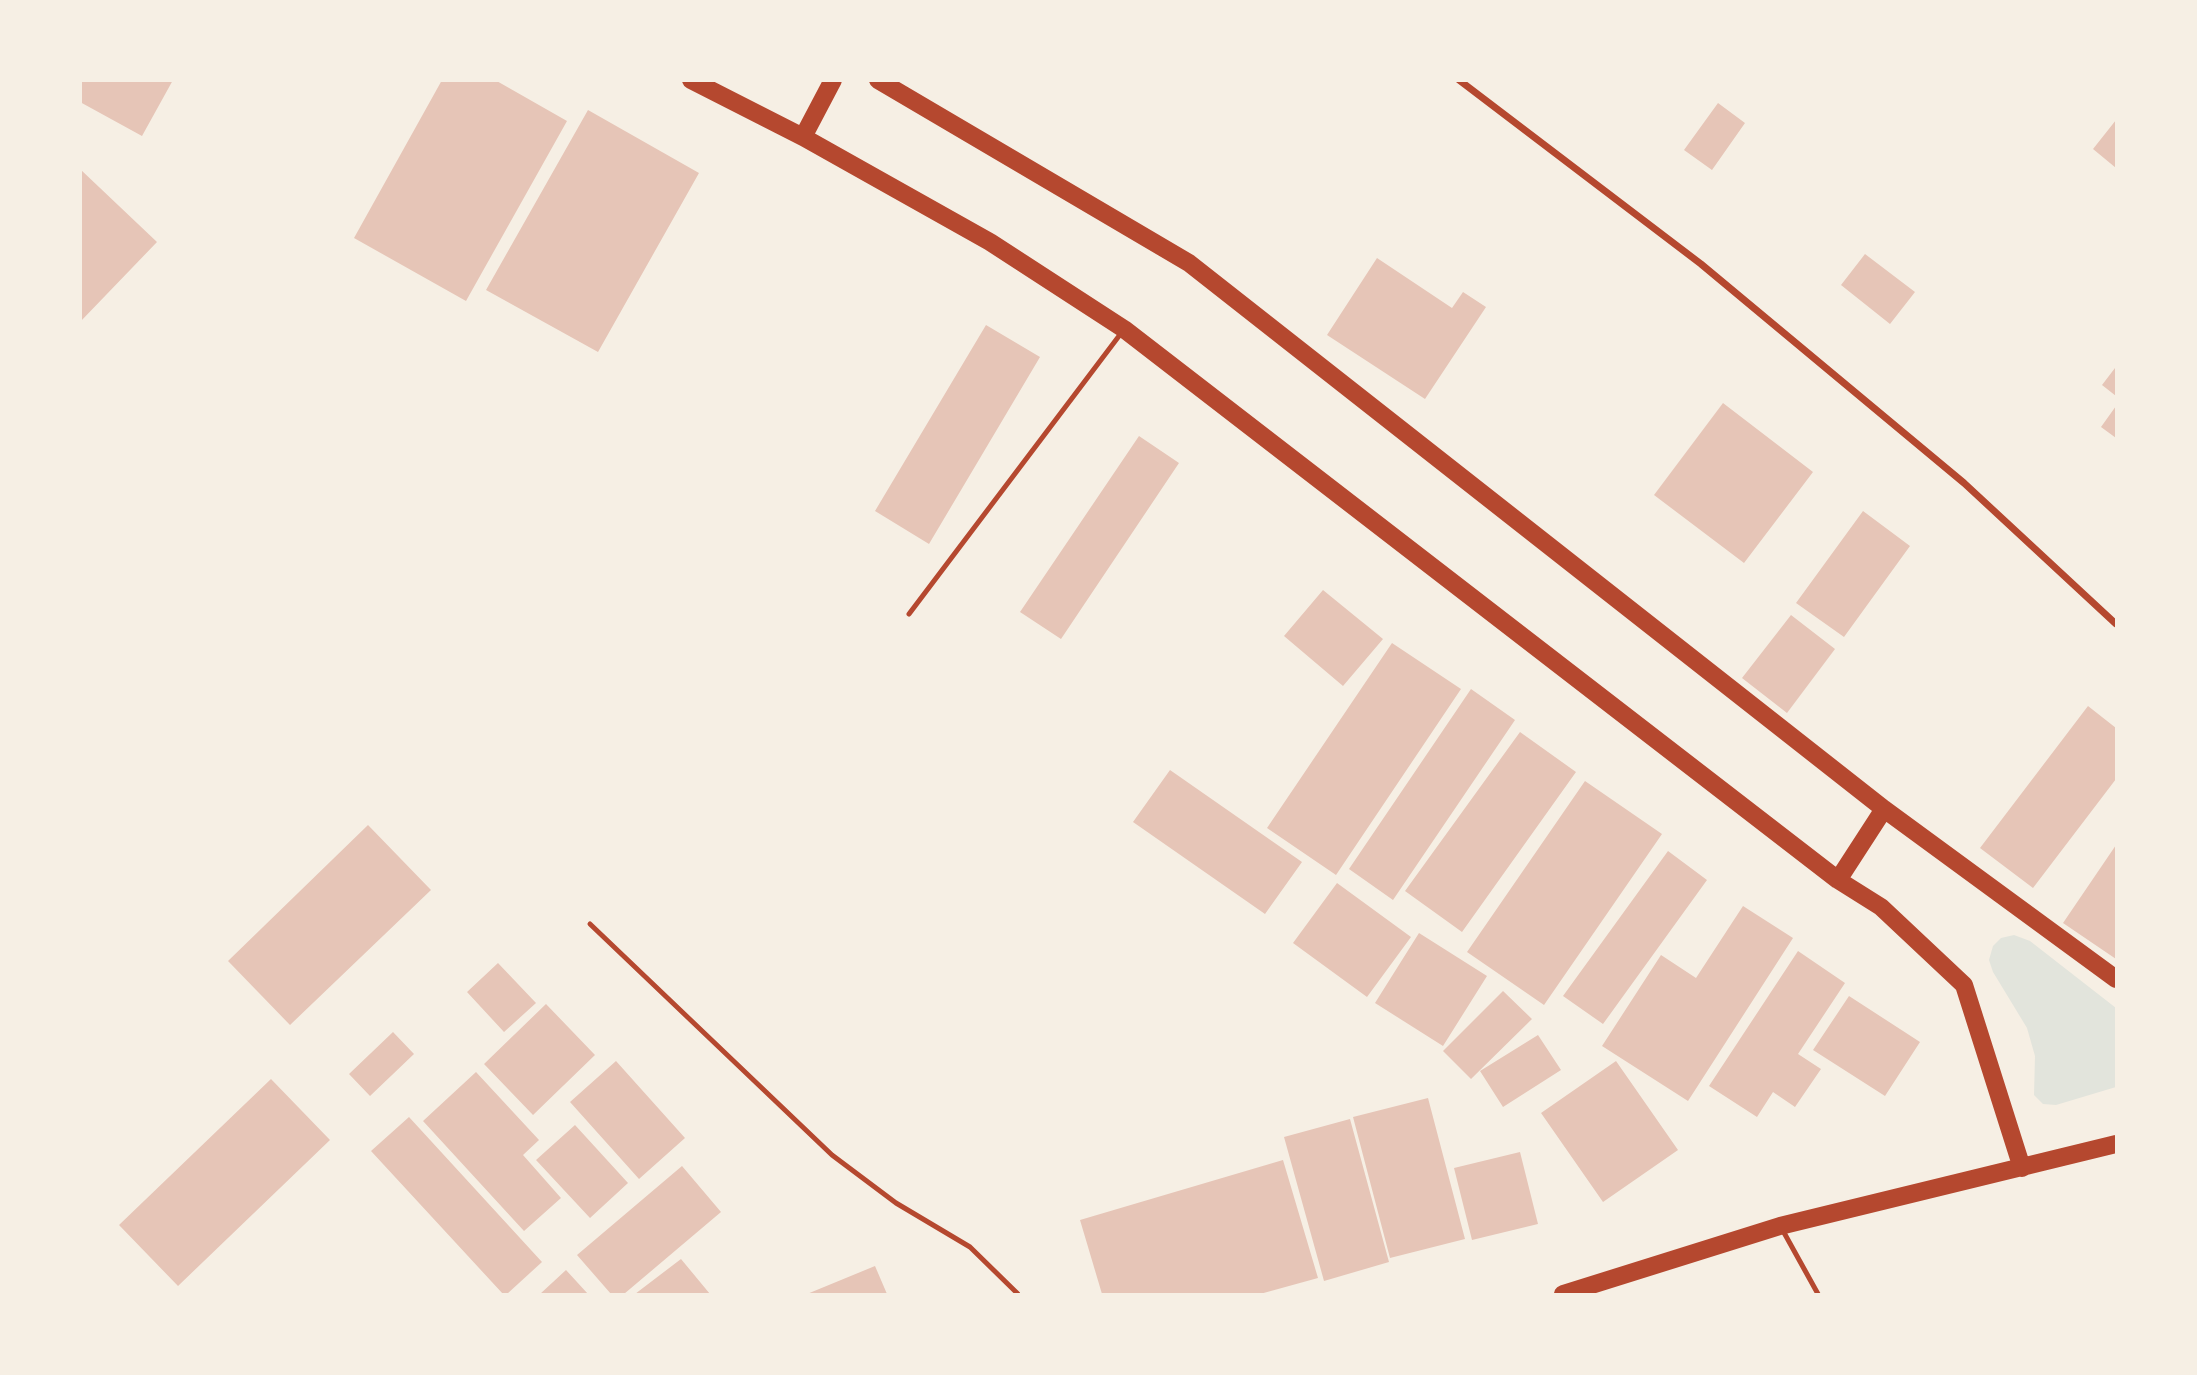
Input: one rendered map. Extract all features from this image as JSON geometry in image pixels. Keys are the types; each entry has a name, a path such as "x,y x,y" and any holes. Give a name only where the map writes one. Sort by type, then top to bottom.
{"main road":[{"path":"691,80 803,137 990,242 1124,329 1838,880 1881,907 1964,985 2022,1168"},
{"path":"803,137 833,80"},
{"path":"878,80 1189,263 1884,809 2116,979"},
{"path":"1838,880 1884,809"},
{"path":"1563,1294 1780,1226 2116,1144"}],"street":[{"path":"1460,80 1701,264 1964,483 2116,624"}],"lane":[{"path":"909,614 1124,329"},
{"path":"590,924 832,1155 896,1203 970,1247 1018,1294"},
{"path":"1780,1226 1818,1294"}],"shaded area":[{"path":"2014,935 2030,941 2116,1008 2116,1087 2056,1105 2043,1104 2034,1095 2035,1056 2027,1028 1993,972 1989,960 1993,946 2001,938"}],"building":[{"path":"80,80 173,80 142,136 80,102"},
{"path":"442,80 495,80 567,121 466,301 354,238"},
{"path":"1718,103 1745,123 1712,170 1684,150"},
{"path":"588,110 699,173 598,352 486,290"},
{"path":"2116,120 2116,168 2093,149"},
{"path":"80,169 157,242 80,322"},
{"path":"1865,254 1915,292 1890,324 1841,285"},
{"path":"1377,258 1452,308 1463,292 1486,307 1425,399 1327,335"},
{"path":"986,325 1040,357 929,544 875,511"},
{"path":"2116,369 2116,396 2102,385"},
{"path":"1723,403 1813,472 1744,563 1654,495"},
{"path":"2116,406 2116,438 2101,427"},
{"path":"1139,436 1179,463 1061,639 1020,612"},
{"path":"1863,511 1910,546 1844,637 1796,603"},
{"path":"1323,590 1383,639 1343,686 1284,636"},
{"path":"1791,615 1835,649 1787,713 1742,678"},
{"path":"1392,643 1461,689 1336,875 1267,828"},
{"path":"1471,689 1515,720 1393,900 1349,869"},
{"path":"2088,706 2116,728 2116,779 2033,888 1980,848"},
{"path":"1520,732 1576,772 1462,932 1405,891"},
{"path":"1170,770 1302,862 1265,914 1133,822"},
{"path":"1585,781 1662,834 1544,1005 1467,952"},
{"path":"368,825 431,890 290,1025 228,961"},
{"path":"2116,845 2116,959 2063,923"},
{"path":"1668,851 1707,880 1603,1024 1563,996"},
{"path":"1337,883 1411,937 1367,997 1293,943"},
{"path":"1743,906 1793,938 1688,1101 1602,1046 1661,955 1696,978"},
{"path":"1419,933 1487,976 1443,1046 1375,1003"},
{"path":"1798,951 1845,983 1798,1054 1821,1069 1795,1107 1773,1092 1757,1117 1709,1086"},
{"path":"498,963 536,1003 504,1032 467,992"},
{"path":"1503,991 1532,1019 1471,1079 1443,1051"},
{"path":"1849,996 1920,1042 1885,1096 1813,1050"},
{"path":"546,1004 595,1055 533,1115 484,1064"},
{"path":"393,1032 414,1054 370,1096 349,1074"},
{"path":"1538,1035 1561,1070 1503,1107 1480,1071"},
{"path":"616,1061 685,1138 639,1179 570,1102"},
{"path":"1616,1061 1678,1150 1603,1202 1541,1113"},
{"path":"476,1072 539,1140 523,1155 561,1198 524,1231 423,1121"},
{"path":"271,1079 330,1140 178,1286 119,1225"},
{"path":"1428,1098 1465,1239 1390,1258 1353,1117"},
{"path":"409,1117 542,1262 507,1294 503,1294 371,1151"},
{"path":"1350,1119 1389,1262 1324,1281 1284,1137"},
{"path":"575,1125 628,1183 590,1218 536,1160"},
{"path":"1520,1152 1538,1224 1472,1240 1454,1168"},
{"path":"1283,1160 1318,1278 1260,1294 1102,1294 1080,1220"},
{"path":"682,1166 721,1212 624,1294 611,1294 577,1255"},
{"path":"681,1259 710,1294 635,1294"},
{"path":"875,1266 887,1294 807,1294"},
{"path":"566,1270 588,1294 540,1294"}]}
